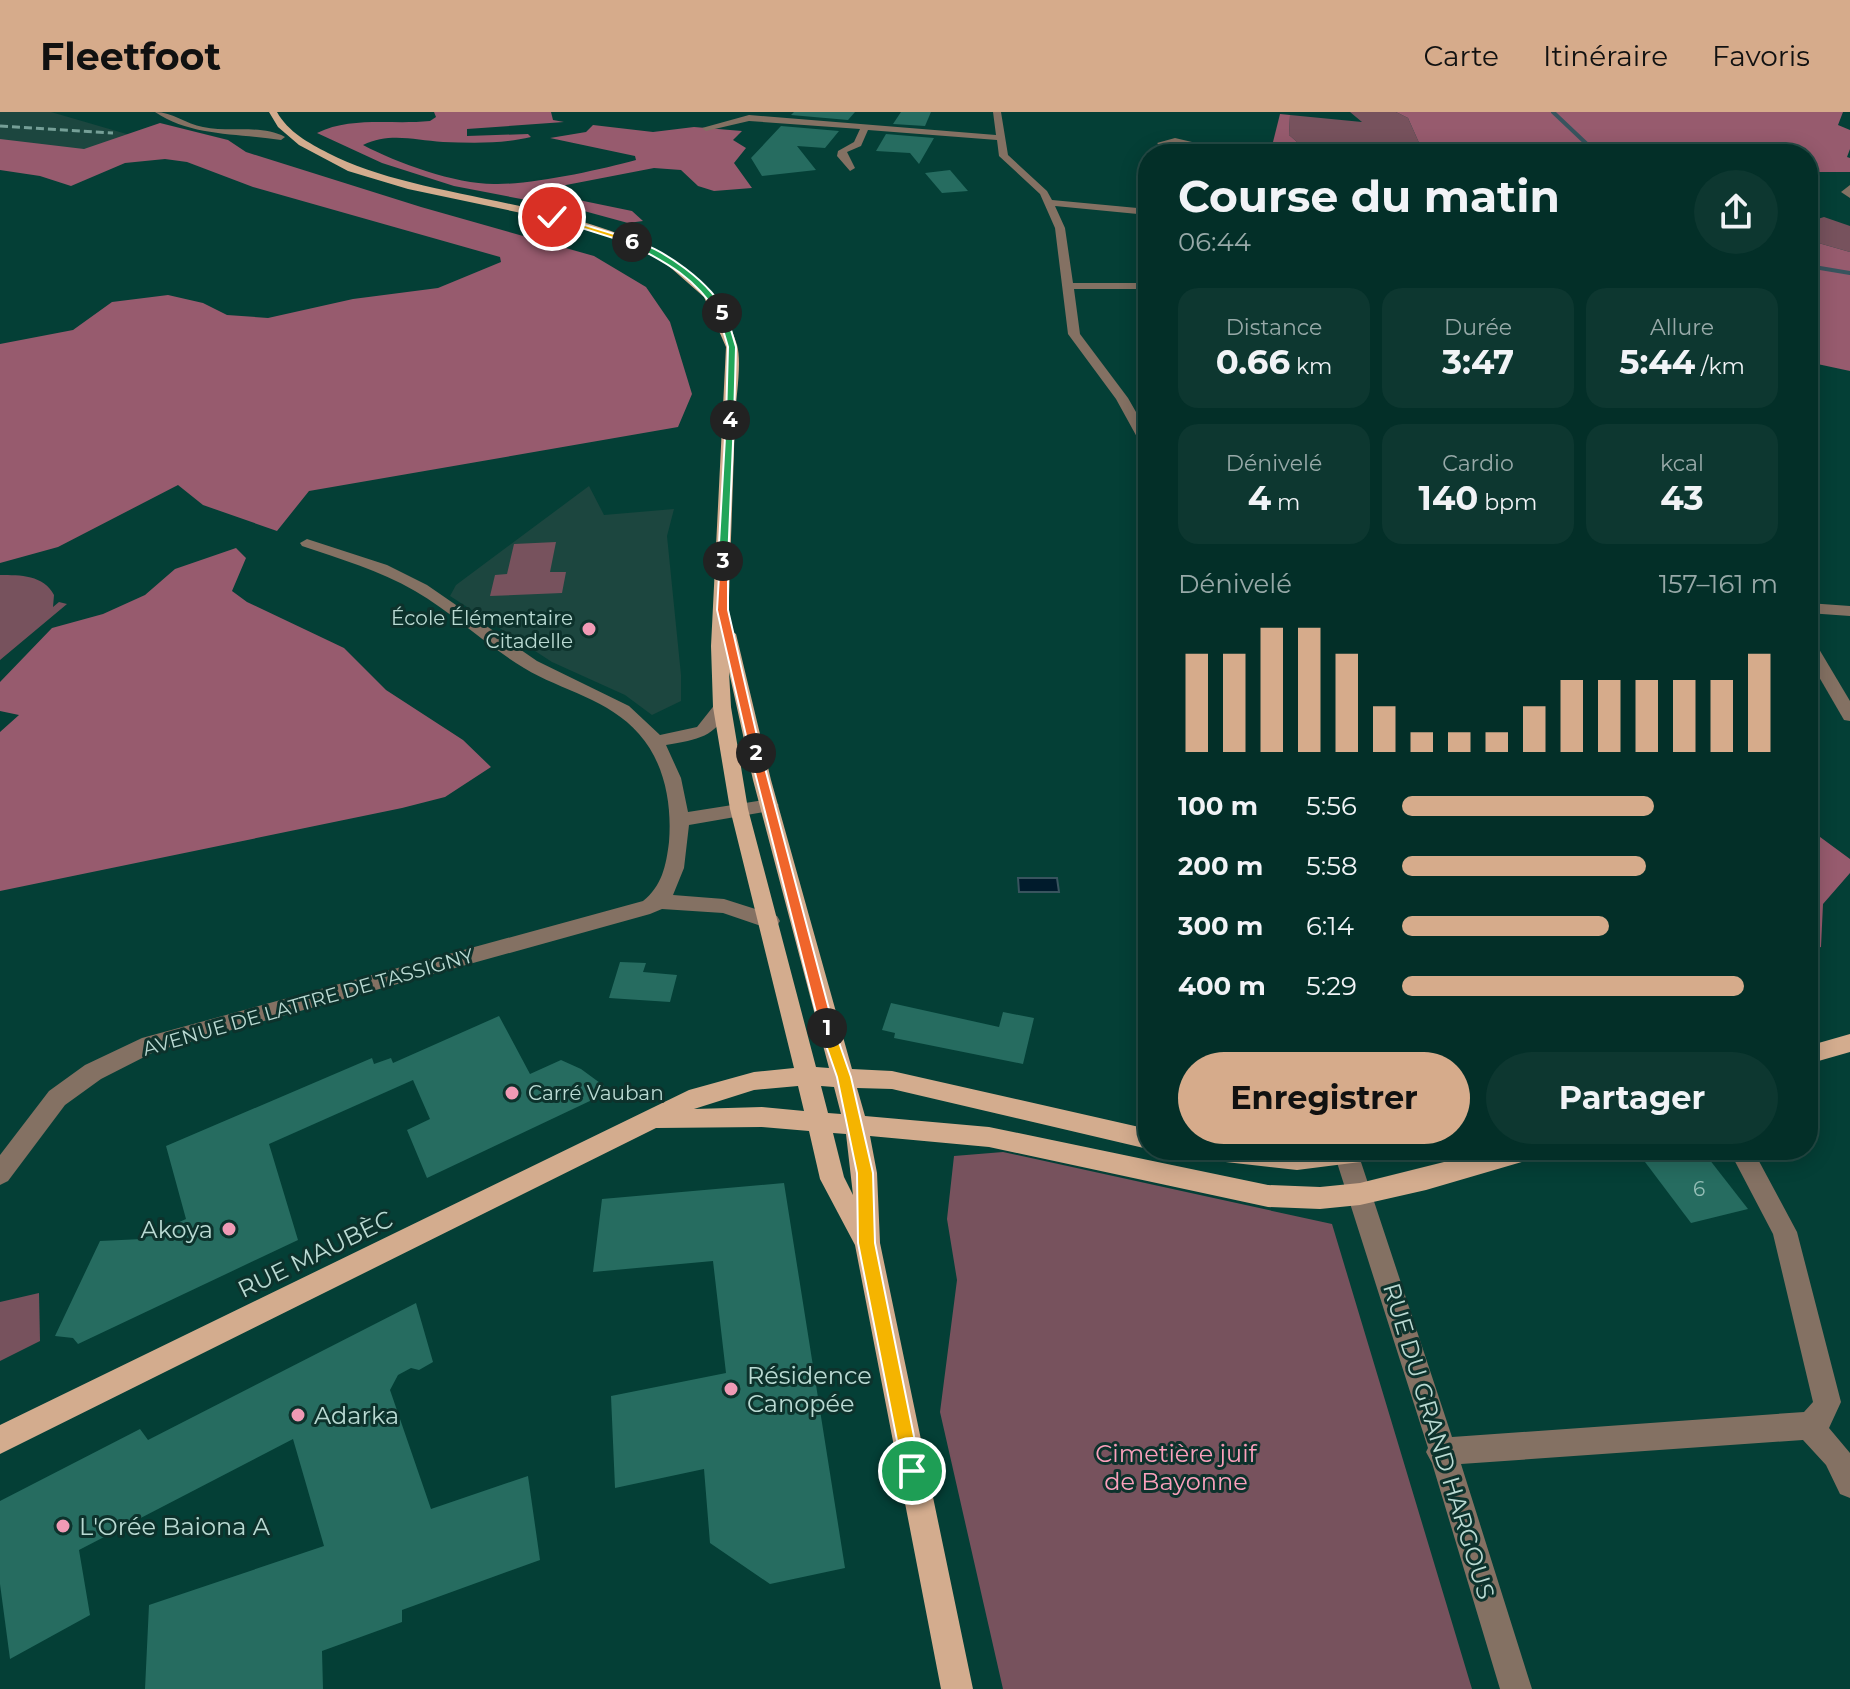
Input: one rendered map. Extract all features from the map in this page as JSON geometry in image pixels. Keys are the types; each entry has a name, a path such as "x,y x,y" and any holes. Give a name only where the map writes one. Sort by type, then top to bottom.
{"main road":[{"path":"269,115 281,137 332,168 375,183 574,223"},
{"path":"269,115 311,149 356,170 408,186 574,223 638,244 683,270 706,289 727,324 732,347 719,646 722,707 739,809 770,921 832,1179 867,1243"},
{"path":"722,610 828,1029 856,1126 865,1173 867,1243 957,1689"},
{"path":"1818,1052 1850,1043"},
{"name":"RUE MAUBÈC","path":"0,1440 656,1120 697,1097 737,1086 808,1076 892,1080 1138,1137"},
{"name":"RUE MAUBÈC","path":"656,1120 762,1117 989,1137 1268,1196 1320,1198 1360,1194 1498,1160"}],"street":[{"path":"159,112 202,130 243,131 281,137"},
{"path":"997,112 1004,156 1050,203 1060,228 1074,334 1122,398 1138,427"},
{"path":"243,131 269,115"},
{"path":"850,168 842,151 858,144 879,115"},
{"path":"706,128 749,118 999,138"},
{"path":"1850,188 1846,192 1850,195"},
{"path":"1050,203 1138,211"},
{"path":"1067,286 1138,286"},
{"path":"307,543 405,579 529,663 615,705 634,718 656,742 667,761 677,795 680,820 675,871 659,901"},
{"path":"1818,609 1850,611"},
{"path":"1818,661 1850,716"},
{"path":"656,742 694,735 709,728 722,707"},
{"path":"680,820 770,805"},
{"name":"AVENUE DE LATTRE DE TASSIGNY","path":"0,1174 57,1098 93,1072 150,1044 650,907 659,901 724,906 770,921"},
{"name":"RUE DU GRAND HARGOUS","path":"1349,1160 1516,1689"},
{"path":"1440,1452 1809,1426 1822,1416 1827,1402 1785,1232 1746,1160"},
{"path":"1809,1426 1836,1455 1850,1484"}],"shaded area":[{"path":"0,112 51,112 130,135 82,157 0,145"},
{"path":"434,112 551,112 553,120 564,122 467,129 467,136 528,134 531,137 509,141 443,142 393,138 363,145 392,159 444,176 479,183 509,184 565,176 636,160 635,156 550,138 586,132 593,125 653,132 694,127 742,131 733,140 746,148 734,163 752,188 714,191 698,186 681,170 654,168 535,191 632,211 643,221 628,223 584,211 454,186 382,163 317,133 358,123 430,121 436,117"},
{"path":"1396,112 1843,112 1838,125 1850,130 1847,157 1850,158 1850,172 1818,172 1818,144 1420,144 1408,118"},
{"path":"1280,114 1290,115 1289,135 1299,144 1272,144"},
{"path":"160,123 228,140 246,152 421,207 594,256 646,287 670,322 692,394 678,427 309,491 277,531 203,505 178,485 58,547 0,563 0,344 73,330 112,302 168,295 203,303 227,315 268,318 353,299 438,288 501,262 500,257 253,187 187,162 165,159 125,163 71,186 40,176 0,170 0,139 84,149"},
{"path":"1818,243 1850,252 1850,371 1818,364"},
{"name":"École Élémentaire Citadelle","path":"589,486 604,515 674,509 667,536 681,701 652,715 625,695 552,662 450,596 456,585"},
{"path":"236,548 246,558 232,591 247,602 344,648 386,690 463,740 491,767 445,797 402,808 0,891 0,732 19,715 0,711 0,682 52,628 103,614 145,595 175,569"},
{"path":"1818,835 1850,859 1850,873 1823,904 1821,947 1818,948"},
{"path":"1018,878 1057,878 1059,892 1019,892"}],"green space":[{"path":"1350,112 1396,112 1408,118 1420,144 1299,144 1289,135 1290,115 1362,122"},
{"path":"1824,217 1850,226 1850,252 1818,243 1818,219"},
{"path":"556,542 550,572 566,572 562,593 490,596 495,575 507,574 514,544"},
{"path":"0,575 38,580 54,595 53,607 59,602 67,604 0,660"},
{"name":"Cimetière juif de Bayonne","path":"1003,1152 1332,1224 1472,1689 1003,1689 940,1412 957,1280 947,1219 954,1156"},
{"path":"39,1293 40,1341 0,1361 0,1302"}],"building":[{"path":"794,112 855,112 848,120 791,115"},
{"path":"901,112 931,112 925,126 893,124"},
{"path":"781,126 839,131 825,148 797,146 816,170 762,176 751,158"},
{"path":"886,134 934,138 919,164 910,153 876,151"},
{"path":"950,170 968,191 942,193 925,173"},
{"path":"620,962 646,963 643,972 677,975 670,1002 609,998"},
{"path":"891,1003 999,1027 1003,1012 1034,1018 1023,1064 894,1038 895,1033 882,1030"},
{"path":"499,1016 530,1074 561,1060 581,1069 611,1091 427,1178 407,1130 430,1119 413,1080 269,1144 298,1240 78,1344 73,1338 55,1336 100,1241 142,1239 186,1219 166,1146 372,1058 374,1064 391,1058 393,1063"},
{"path":"1644,1160 1710,1160 1748,1209 1691,1223"},
{"name":"Résidence Canopée","path":"784,1183 845,1568 770,1584 710,1543 704,1469 615,1488 611,1396 726,1373 713,1261 593,1272 602,1199"},
{"path":"416,1303 433,1362 419,1370 411,1368 398,1375 390,1390 431,1509 528,1476 540,1560 402,1610 402,1622 322,1651 323,1689 145,1689 149,1605 324,1546 293,1439 79,1550 90,1615 10,1659 0,1584 0,1501 140,1429 148,1440"}],"waterway":[{"path":"1553,112 1587,144"},
{"path":"1818,268 1850,273"}],"railway":[{"path":"0,126 113,133"}],"place":[{"name":"École Élémentaire Citadelle","path":"589,629"},
{"name":"Carré Vauban","path":"512,1093"},
{"name":"Akoya","path":"229,1229"},
{"name":"Résidence Canopée","path":"731,1389"},
{"name":"Adarka","path":"298,1415"},
{"name":"L'Orée Baiona A","path":"63,1526"}],"route":[{"path":"552,217 638,244 665,258 706,289 727,324 732,347 722,610 762,780 856,1126 865,1173 867,1243 912,1471"}]}
